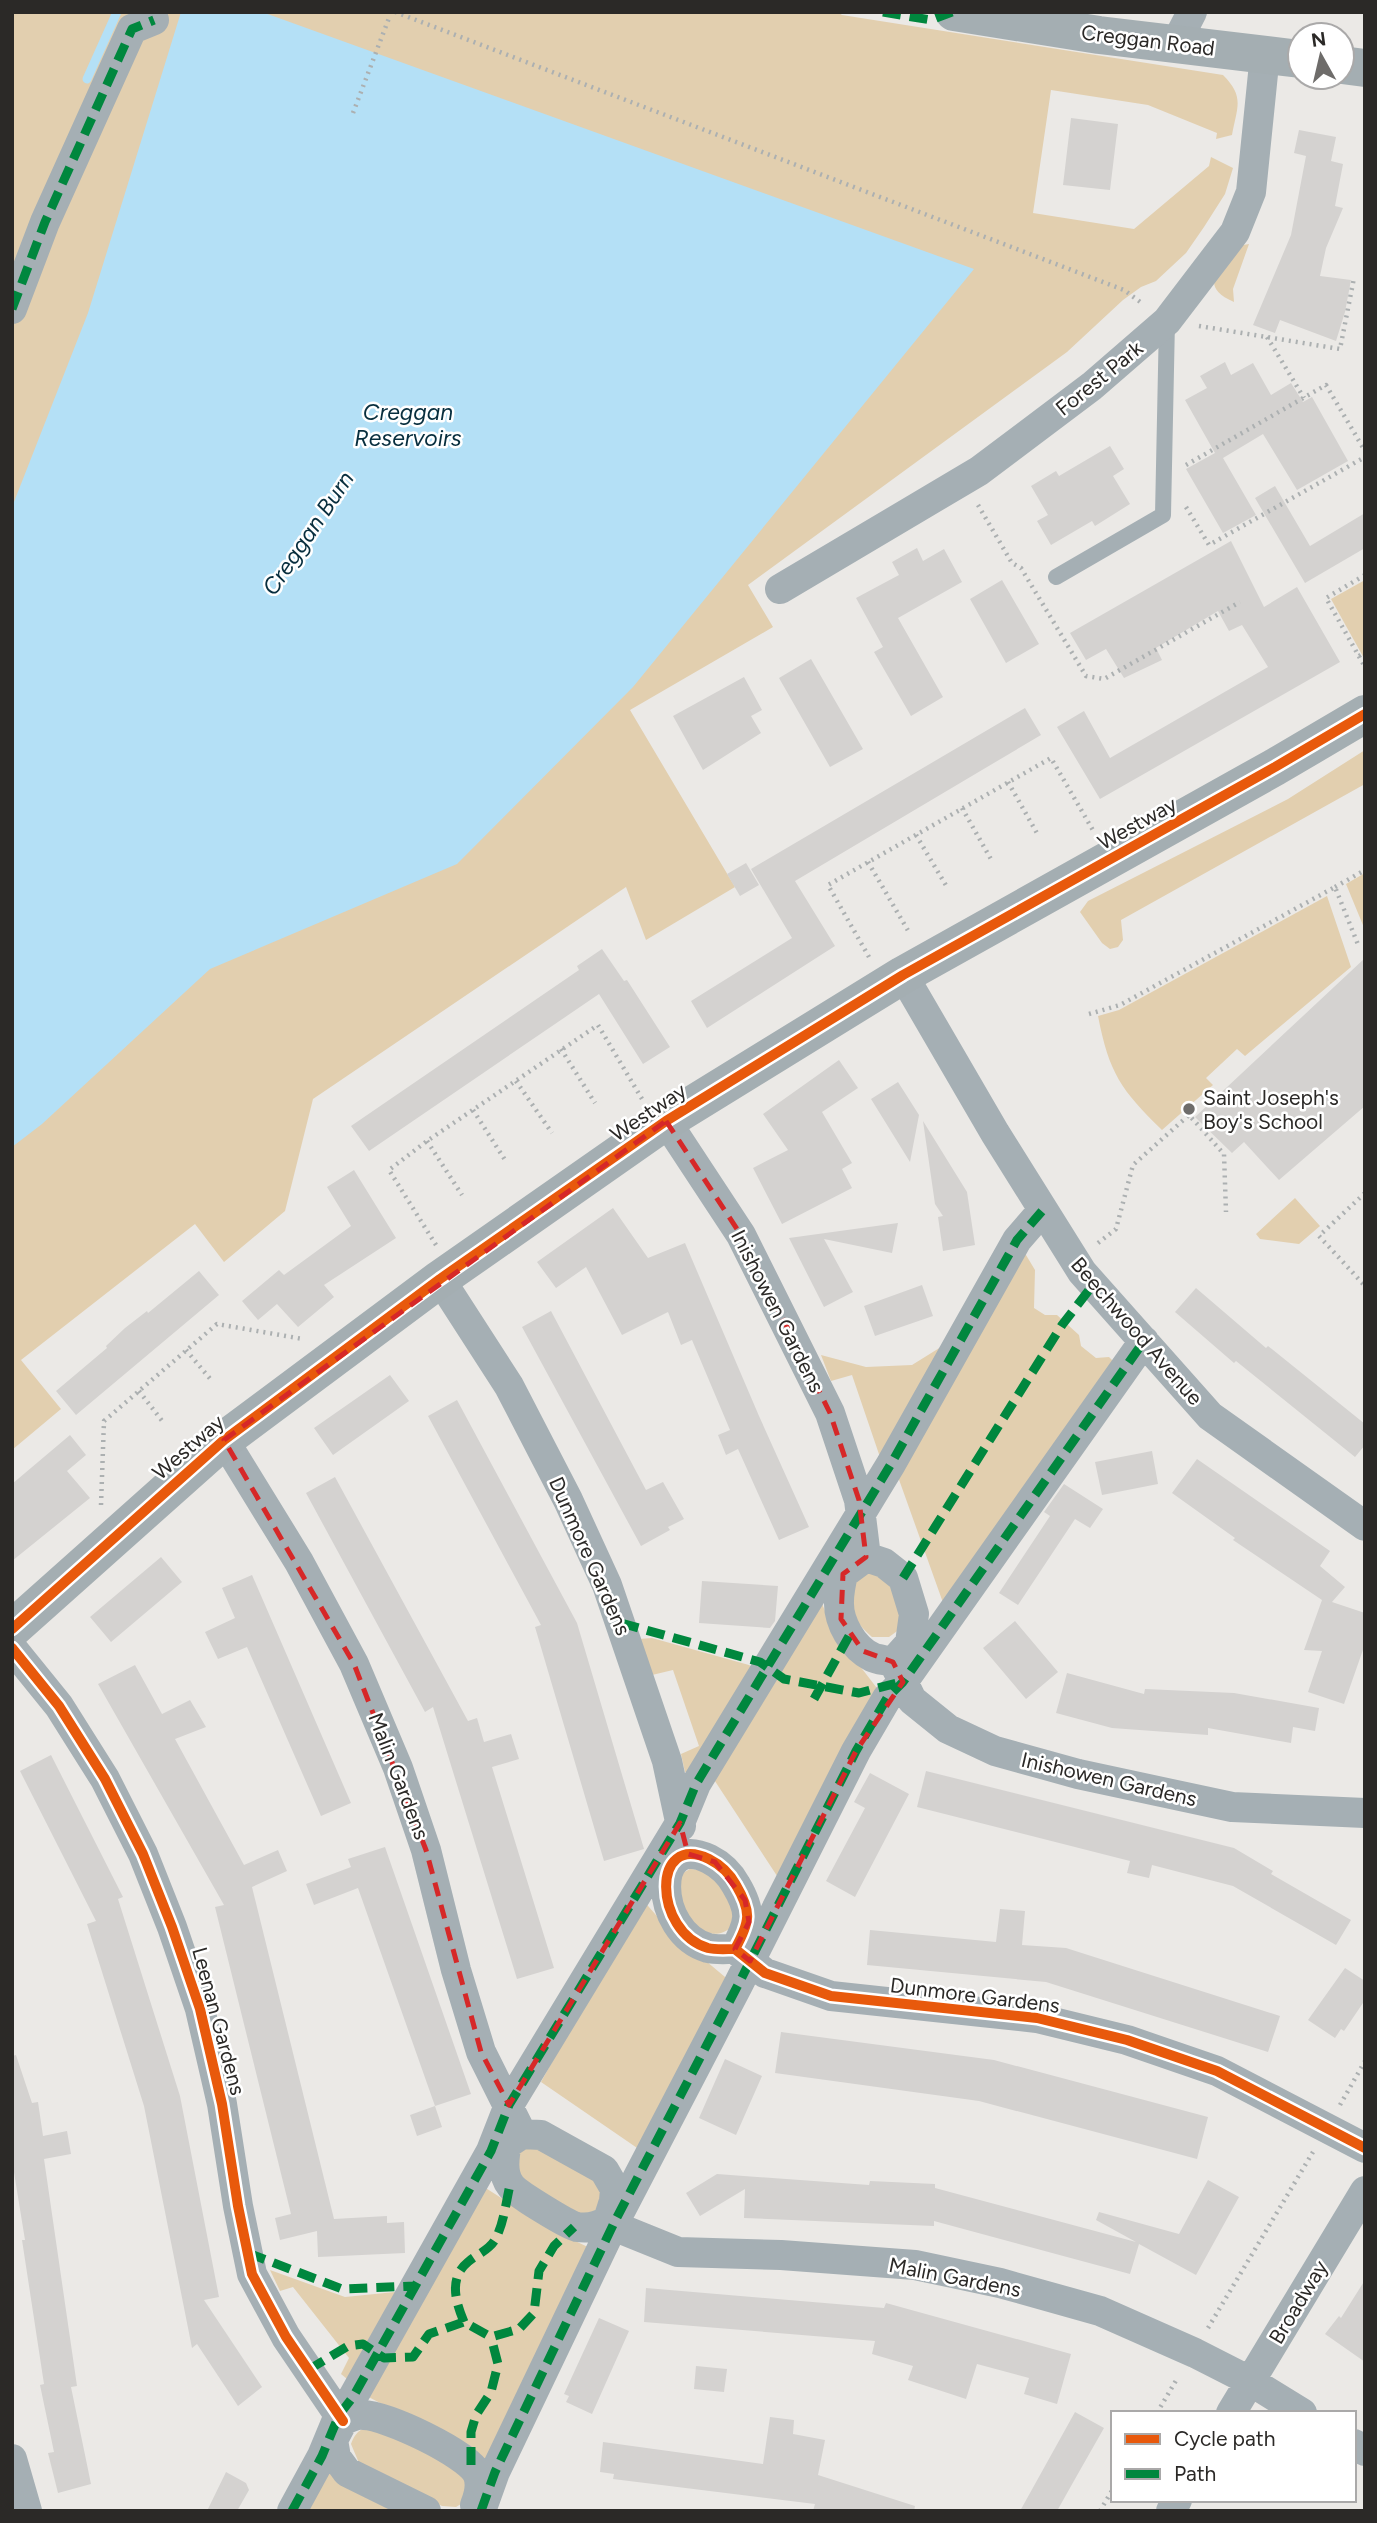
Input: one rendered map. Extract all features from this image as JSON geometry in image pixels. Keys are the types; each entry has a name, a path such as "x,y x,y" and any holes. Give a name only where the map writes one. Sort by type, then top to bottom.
{"street":[{"name":"Creggan Road","path":"954,12 1184,28 1282,56"},
{"path":"12,309 45,222 132,29 154,20"},
{"name":"Forest Park","path":"780,589 979,471 1092,386 1167,321 1235,233 1251,192 1282,56"},
{"name":"Westway","path":"12,1629 224,1440 656,1113 892,965 1275,767 1365,714"},
{"name":"Beechwood Avenue","path":"892,965 1082,1272 1210,1416 1365,1526"},
{"name":"Inishowen Gardens","path":"656,1113 741,1235 830,1413 859,1500 866,1557"},
{"path":"292,2511 341,2418 491,2151 509,2105 680,1823 696,1784 891,1464 1017,1240 1043,1210"},
{"name":"Dunmore Gardens","path":"440,1279 509,1386 568,1500 607,1585 667,1761 688,1854 677,1858 667,1874 665,1899 678,1926 700,1945 742,1955 765,1973 831,1996 1037,2018 1126,2040 1217,2071 1365,2148"},
{"path":"898,1672 1144,1341"},
{"name":"Malin Gardens","path":"224,1440 299,1562 359,1675 398,1768 426,1850 456,1970 481,2052 522,2134"},
{"path":"482,2508 495,2472 611,2221 742,1955 887,1698 898,1672 910,1643 914,1614 902,1578 884,1563 866,1557 843,1574 839,1602 841,1619 849,1636 863,1651 898,1672"},
{"name":"Leenan Gardens","path":"12,1648 59,1706 105,1779 143,1854 200,2009 222,2104 252,2274 286,2337 341,2418"},
{"name":"Inishowen Gardens","path":"898,1672 912,1700 948,1729 995,1751 1078,1774 1232,1807 1365,1813"},
{"path":"688,1854 701,1855 715,1862 730,1875 745,1900 748,1922 742,1955"},
{"path":"522,2134 541,2134 604,2171 615,2189 611,2221 591,2227 574,2227 520,2194 510,2185 503,2159 507,2144 522,2134"},
{"name":"Broadway","path":"1232,2411 1365,2191"},
{"name":"Malin Gardens","path":"611,2221 626,2231 678,2252 781,2255 915,2265 1000,2283 1100,2311 1193,2352 1250,2381 1300,2411"},
{"path":"341,2418 361,2414 378,2417 464,2458 478,2476 482,2508"},
{"path":"341,2418 333,2440 336,2457 347,2472 426,2511"},
{"path":"12,2459 27,2511"}],"lane":[{"path":"1056,578 1163,515 1167,321"}],"path":[{"path":"395,12 1124,290 1167,321 1339,349 1354,278"},
{"path":"353,114 389,18"},
{"path":"1266,337 1304,398"},
{"path":"1365,451 1326,385 1165,473 1209,545 1365,457"},
{"path":"964,480 1012,563 1021,568 1086,676 1104,679 1240,602"},
{"path":"1365,575 1326,598 1365,667"},
{"path":"1359,656 1365,652"},
{"path":"892,965 871,961 828,885 1051,758 1097,838"},
{"path":"1009,782 1038,835"},
{"path":"962,808 992,862"},
{"path":"915,835 947,887"},
{"path":"868,862 912,938"},
{"path":"1089,1014 1120,1005 1365,870"},
{"path":"1335,887 1359,947"},
{"path":"447,1242 438,1249 389,1170 427,1141 598,1025 656,1113"},
{"path":"561,1049 595,1103"},
{"path":"516,1081 552,1133"},
{"path":"472,1110 508,1163"},
{"path":"1073,1259 1116,1229 1133,1165 1189,1115 1224,1154 1226,1212"},
{"path":"427,1141 462,1195"},
{"path":"1365,1193 1319,1236 1365,1286"},
{"path":"101,1507 104,1421 217,1324 304,1339"},
{"path":"186,1350 212,1381"},
{"path":"139,1391 163,1422"},
{"path":"1158,2411 1327,2130 1365,2061"},
{"path":"1100,2511 1111,2492"}],"highlighted area":[{"path":"666,1121 741,1235 830,1413 859,1500 866,1557 843,1574 841,1619 863,1651 893,1662 903,1682 856,1751 750,1961 735,1949 749,1922 745,1900 715,1862 688,1854 680,1823 509,2105 481,2052 426,1850 354,1664 224,1440"}],"shaded area":[{"name":"Creggan Reservoirs","path":"12,12 838,12 842,15 1223,75 1234,90 1238,103 1232,135 1216,139 1217,133 1148,105 1051,90 1033,213 1134,229 1209,166 1211,157 1233,168 1225,194 1204,227 1186,253 1156,281 1141,287 1123,300 1067,352 748,585 773,627 630,710 735,887 646,940 626,887 313,1099 285,1211 224,1262 195,1224 21,1360 61,1409 12,1450"},
{"path":"1249,244 1233,289 1234,302 1217,290 1215,278 1232,247"},
{"path":"1365,580 1365,660 1331,599"},
{"path":"1365,750 1365,784 1121,920 1123,940 1118,947 1110,949 1102,943 1080,912 1088,901 1288,799"},
{"path":"1365,873 1365,930 1346,884"},
{"path":"1327,896 1351,967 1245,1056 1237,1049 1206,1078 1213,1085 1162,1130 1136,1103 1112,1067 1098,1016 1119,1010"},
{"path":"1295,1198 1320,1226 1299,1244 1260,1239 1256,1234"},
{"path":"1020,1245 1035,1270 1034,1308 1045,1315 1057,1315 1079,1335 1081,1346 1096,1358 1109,1357 1117,1365 946,1611 897,1474"},
{"path":"957,1337 882,1463 852,1375 831,1381 821,1355 866,1367 912,1365"},
{"path":"879,1570 898,1596 900,1629 889,1637 872,1637 859,1624 850,1605 850,1579"},
{"path":"821,1601 833,1631 883,1696 781,1882 711,1775"},
{"path":"652,1638 749,1665 756,1670 696,1774 685,1772 681,1754 699,1746 673,1670 652,1675 639,1639"},
{"path":"690,1869 712,1877 728,1895 736,1908 732,1927 717,1934 704,1931 680,1909 681,1874"},
{"path":"642,1899 669,1930 731,1982 643,2152 541,2082"},
{"path":"535,2143 588,2172 604,2195 598,2208 589,2214 566,2212 520,2185 514,2155"},
{"path":"484,2187 550,2229 592,2249 489,2465 480,2456 363,2394"},
{"path":"270,2270 345,2297 405,2291 352,2383 341,2374 349,2358 293,2287 280,2291"},
{"path":"376,2426 467,2472 466,2501 456,2507 442,2506 371,2472 359,2463 351,2444 360,2430"},
{"path":"327,2468 408,2511 302,2511"}],"water":[{"name":"Creggan Reservoirs","path":"181,12 262,12 974,269 633,687 457,864 210,969 42,1124 12,1147 12,507 88,313"}],"building":[{"path":"1071,118 1118,124 1110,190 1063,185"},
{"path":"1299,130 1336,137 1331,161 1343,164 1335,206 1343,208 1326,248 1320,276 1351,280 1336,341 1280,320 1275,333 1253,325 1291,235 1306,156 1294,153"},
{"path":"1225,362 1231,375 1253,363 1271,395 1291,383 1303,402 1312,397 1348,461 1297,490 1263,434 1223,458 1256,515 1223,533 1186,469 1215,453 1185,400 1207,388 1200,376"},
{"path":"1110,446 1124,469 1113,476 1130,504 1095,526 1092,521 1051,545 1037,521 1048,515 1031,486 1056,471 1059,476"},
{"path":"1275,486 1310,546 1365,513 1365,548 1305,583 1255,498"},
{"path":"1231,541 1264,607 1297,587 1340,662 1100,799 1057,727 1084,711 1110,758 1268,667 1242,625 1229,631 1218,611 1156,648 1162,660 1124,678 1106,649 1086,660 1070,633"},
{"path":"917,548 923,561 944,549 962,582 898,618 943,697 911,716 874,652 883,647 856,598 899,575 892,562"},
{"path":"1002,580 1039,644 1006,663 970,599"},
{"path":"811,659 863,749 830,767 779,678"},
{"path":"744,677 762,710 751,716 761,733 703,770 673,716"},
{"path":"1025,708 1041,735 795,881 835,946 707,1028 691,1001 792,938 751,869"},
{"path":"746,863 759,885 740,896 727,874"},
{"path":"602,949 624,981 627,980 670,1047 643,1064 599,994 369,1151 351,1126 579,970 577,966"},
{"path":"1365,958 1365,1106 1279,1180 1244,1142 1232,1153 1195,1117"},
{"path":"839,1060 858,1088 822,1112 852,1163 842,1169 852,1188 782,1224 753,1168 788,1150 763,1114"},
{"path":"898,1082 919,1115 910,1162 871,1099"},
{"path":"923,1121 967,1192 975,1245 943,1251 938,1217 943,1216 935,1204"},
{"path":"354,1170 396,1238 324,1285 334,1297 298,1327 277,1304 258,1320 242,1301 279,1270 284,1275 351,1226 327,1187"},
{"path":"613,1208 648,1258 685,1243 809,1527 779,1540 738,1449 726,1455 718,1435 730,1430 692,1340 681,1345 668,1312 622,1335 586,1267 556,1288 537,1262"},
{"path":"898,1223 892,1253 824,1239 853,1292 824,1307 789,1238"},
{"path":"199,1271 219,1295 76,1415 56,1391 107,1348 125,1328 147,1311 148,1313"},
{"path":"922,1285 933,1316 875,1336 864,1306"},
{"path":"1196,1288 1266,1348 1268,1346 1365,1424 1365,1445 1355,1457 1236,1361 1234,1363 1175,1312"},
{"path":"551,1311 646,1490 663,1482 684,1519 641,1546 522,1327"},
{"path":"390,1375 409,1401 333,1455 314,1428"},
{"path":"457,1400 577,1623 644,1849 604,1861 535,1627 541,1625 428,1416"},
{"path":"70,1435 86,1455 67,1471 90,1498 12,1561 12,1484"},
{"path":"1152,1451 1158,1484 1102,1495 1095,1462"},
{"path":"1197,1459 1330,1551 1320,1566 1345,1587 1332,1602 1365,1613 1365,1644 1344,1704 1308,1692 1322,1651 1304,1650 1322,1600 1233,1540 1235,1538 1172,1493"},
{"path":"335,1477 468,1721 477,1718 484,1742 511,1734 519,1759 492,1767 554,1968 517,1979 433,1707 425,1712 306,1493"},
{"path":"1064,1484 1103,1509 1090,1528 1075,1519 1018,1605 999,1593 1050,1516 1044,1512"},
{"path":"161,1557 182,1582 111,1642 90,1617"},
{"path":"252,1575 351,1803 321,1816 247,1647 218,1659 205,1632 235,1618 222,1588"},
{"path":"702,1581 778,1586 775,1621 770,1628 699,1623"},
{"path":"1015,1621 1058,1672 1026,1699 983,1648"},
{"path":"135,1665 162,1714 190,1700 206,1727 175,1739 244,1865 278,1850 287,1871 252,1887 334,2219 387,2216 387,2223 404,2222 405,2253 318,2257 317,2231 280,2240 275,2218 291,2214 215,1907 224,1905 98,1684"},
{"path":"1067,1673 1144,1694 1145,1689 1234,1693 1319,1708 1315,1731 1293,1727 1291,1743 1208,1728 1208,1735 1112,1728 1056,1713"},
{"path":"51,1755 123,1897 118,1899 180,2096 219,2297 204,2300 262,2387 238,2406 197,2344 192,2348 144,2106 87,1924 96,1921 20,1771"},
{"path":"926,1771 1234,1848 1273,1871 1271,1874 1351,1920 1336,1945 1233,1886 1152,1865 1149,1878 1127,1873 1130,1861 917,1807"},
{"path":"870,1773 909,1794 855,1897 826,1881 865,1808 854,1802"},
{"path":"385,1847 471,2094 435,2106 358,1888 314,1905 306,1884 351,1867 348,1859"},
{"path":"1000,1909 1025,1911 1022,1945 1066,1948 1280,2016 1268,2052 1046,1982 867,1965 870,1930 996,1942"},
{"path":"1345,1968 1365,1981 1365,2000 1344,2031 1341,2029 1335,2038 1308,2020"},
{"path":"781,2032 994,2060 1208,2117 1197,2159 979,2101 775,2073"},
{"path":"16,2055 32,2103 38,2102 43,2136 67,2131 71,2154 44,2159 77,2386 71,2387 91,2484 58,2493 48,2453 54,2452 40,2385 44,2384 12,2160 12,2056"},
{"path":"725,2059 762,2076 736,2135 699,2118"},
{"path":"435,2106 442,2127 417,2136 410,2115"},
{"path":"717,2174 869,2185 870,2181 935,2184 935,2188 1136,2242 1096,2220 1099,2212 1179,2234 1208,2180 1239,2197 1196,2275 1139,2244 1130,2274 934,2221 934,2226 744,2218 745,2189 700,2216 686,2193"},
{"path":"1365,2280 1365,2362 1325,2334 1339,2316 1341,2318"},
{"path":"646,2288 884,2308 886,2303 1071,2354 1057,2404 1024,2394 1029,2378 977,2364 966,2399 908,2380 913,2366 872,2354 875,2341 644,2322"},
{"path":"599,2318 629,2331 592,2414 566,2402 569,2396 564,2394"},
{"path":"696,2366 727,2369 724,2392 694,2389"},
{"path":"1075,2412 1104,2428 1057,2511 1020,2511"},
{"path":"770,2417 794,2420 793,2434 825,2440 818,2475 915,2506 914,2511 813,2511 815,2504 613,2479 614,2474 600,2472 603,2442 763,2464"},
{"path":"226,2472 246,2483 249,2490 237,2511 207,2511"}],"waterway":[{"path":"87,79 117,12"}],"marked path":[{"path":"883,12 931,20 952,12"},
{"path":"12,309 45,222 132,29 154,20"},
{"path":"292,2511 322,2456 339,2415 353,2397 491,2151 509,2105 680,1823 696,1784 891,1464 1017,1240 1043,1210"},
{"path":"903,1578 1062,1325 1093,1285"},
{"path":"481,2511 495,2472 614,2223 856,1751 887,1698 903,1682 1144,1341"},
{"path":"621,1623 760,1662 784,1679 859,1693 901,1682"},
{"path":"814,1699 849,1636"},
{"path":"464,2322 456,2299 458,2275 468,2262 487,2249 496,2238 510,2185"},
{"path":"308,2370 348,2346 363,2344 384,2358 413,2357 429,2334 464,2322 491,2337 519,2329 534,2313 539,2271 554,2246 574,2227"},
{"path":"248,2253 342,2289 415,2286"},
{"path":"471,2465 471,2432 476,2415 491,2392 498,2364 491,2337"}],"cycle path":[{"path":"12,1629 224,1440 440,1279 666,1121 903,975 1365,714"},
{"path":"12,1648 59,1706 105,1779 143,1854 200,2009 222,2104 252,2274 286,2337 343,2421"},
{"path":"735,1949 744,1931 747,1910 734,1881 709,1859 690,1854 677,1859 669,1871 666,1887 669,1905 677,1923 690,1938 708,1948 735,1949 765,1973 831,1996 1037,2018 1127,2040 1217,2071 1365,2148"}],"place":[{"name":"Saint Joseph's Boy's School","path":"1189,1109"}],"water label":[{"name":"Creggan Burn","path":"308,533"}]}
